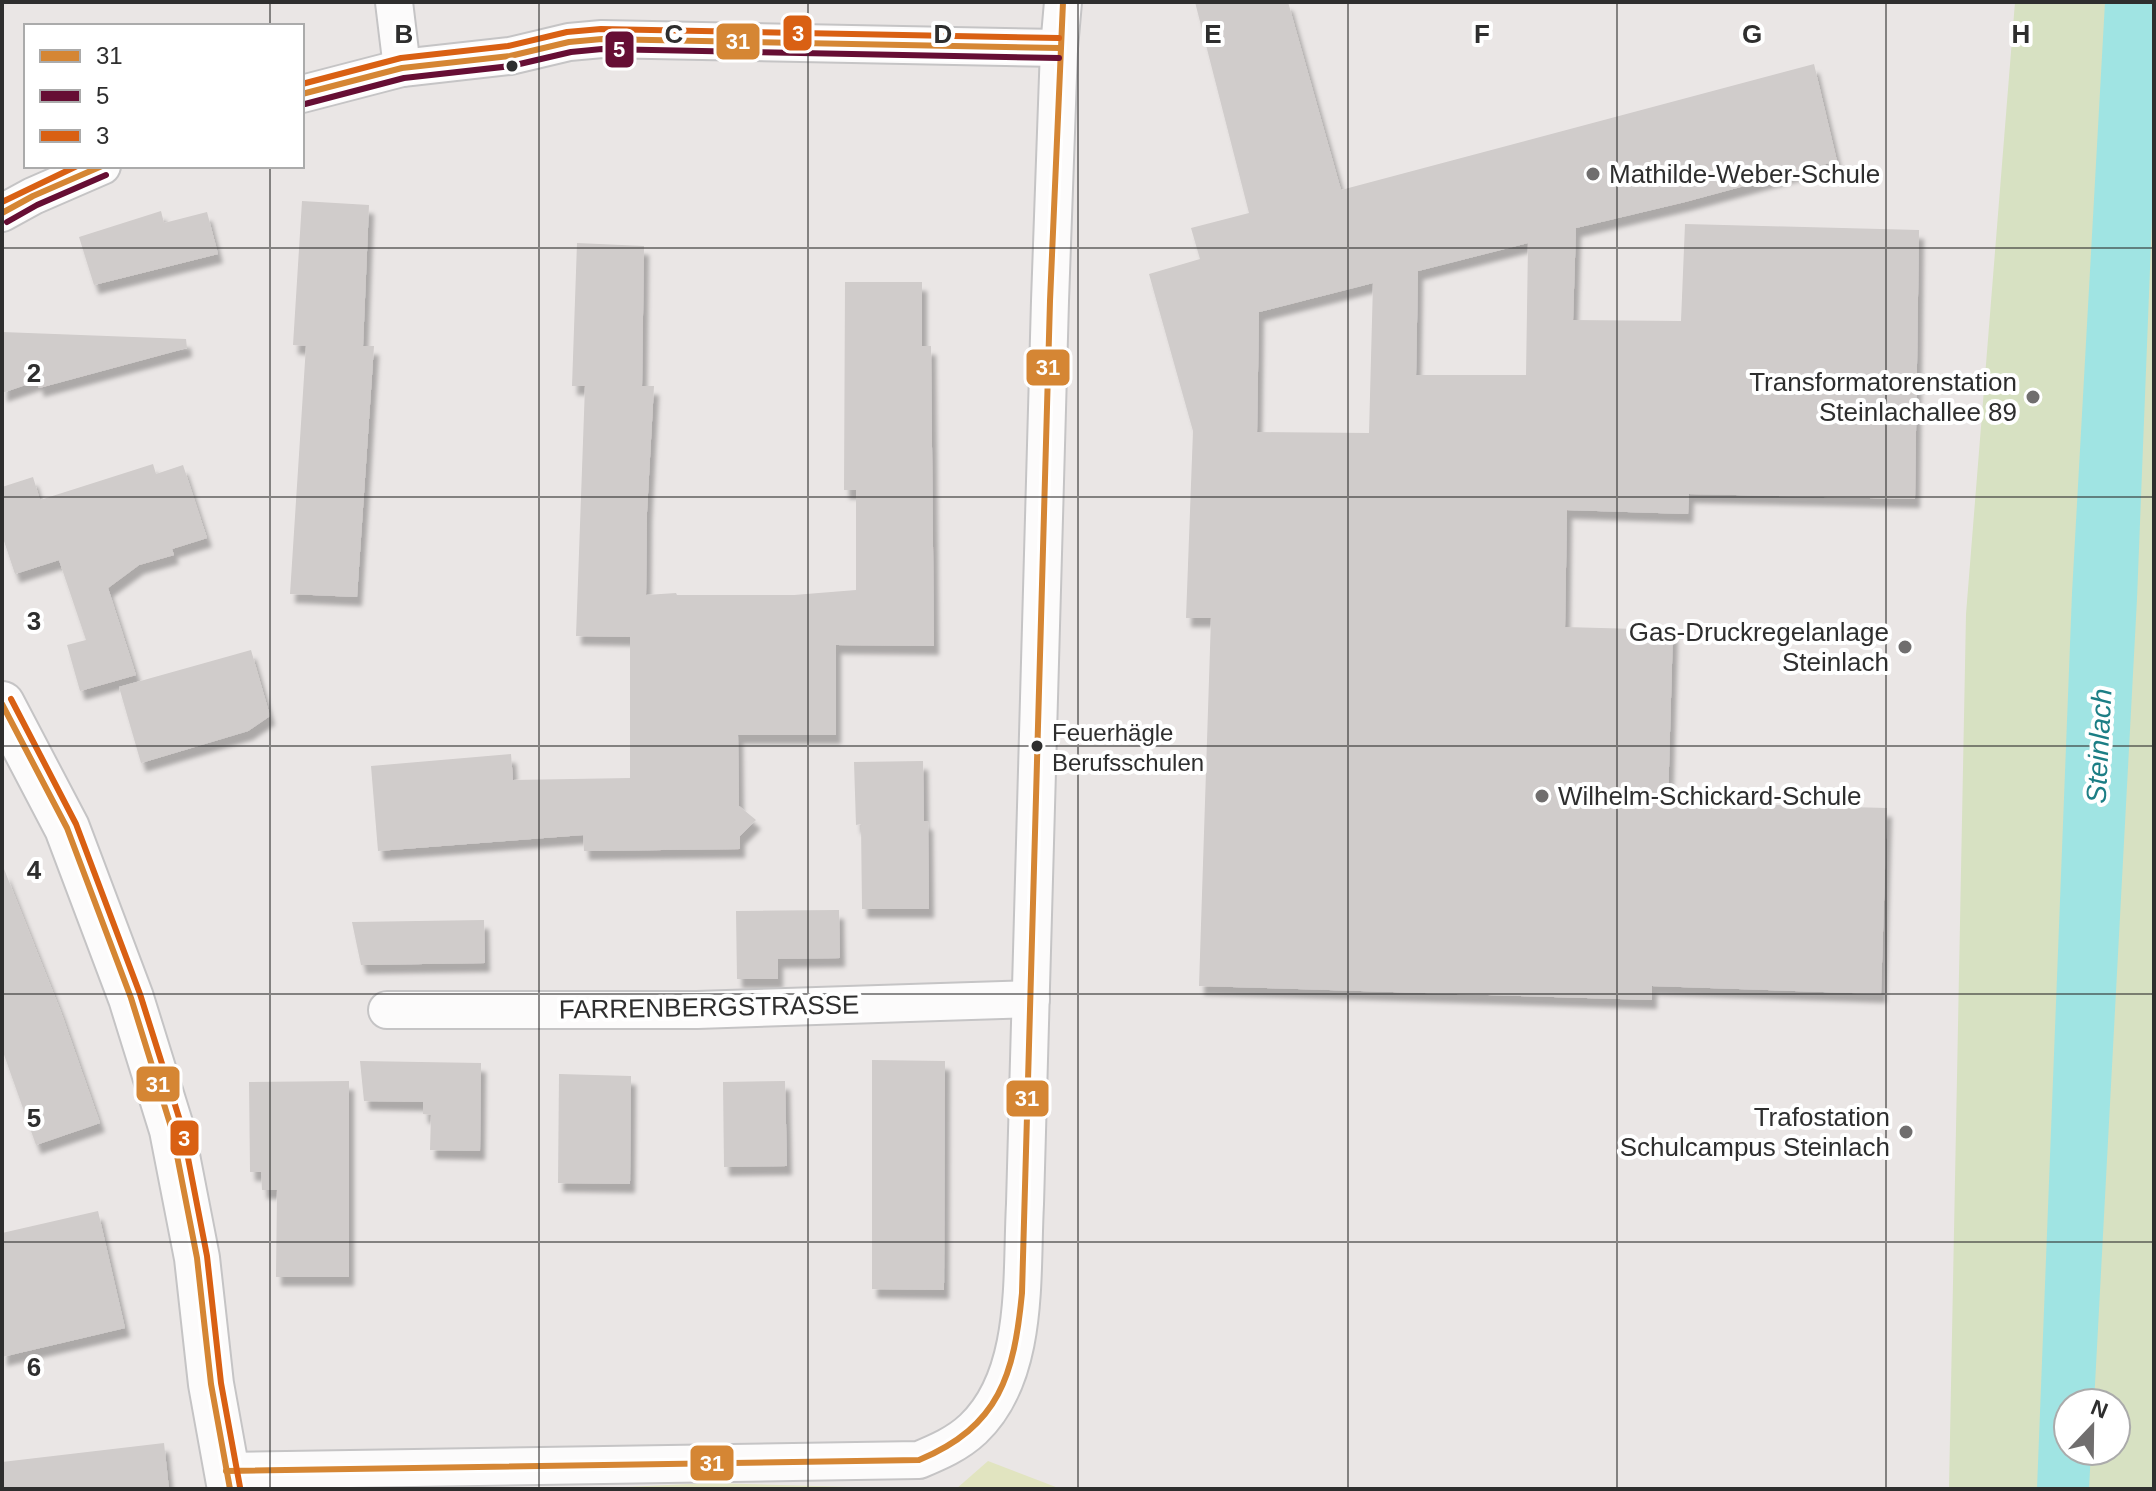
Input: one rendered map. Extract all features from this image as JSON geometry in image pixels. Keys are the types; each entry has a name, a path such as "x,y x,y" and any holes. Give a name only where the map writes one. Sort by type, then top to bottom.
{"street":[{"path":"394,2 402,68"},
{"path":"2,704 67,828 131,998 168,1116 197,1258 211,1384 228,1480 919,1460 950,1447 973,1429 989,1410 1000,1391 1015,1342 1025,1204 1059,48 1063,2"},
{"path":"304,93 402,68 510,56 569,42 602,39 1059,48"},
{"path":"2,213 97,168"},
{"name":"FARRENBERGSTRASSE","path":"387,1010 697,1010 1031,999"}],"green space":[{"path":"2015,2 2154,2 2154,1489 1949,1489 1966,614"},
{"path":"988,1461 1061,1489 956,1489"},
{"path":"710,1483 922,1489 584,1489"}],"water":[{"name":"Steinlach","path":"2105,2 2154,2 2154,167 2137,599 2095,1387 2052,1387 2052,1467 2090,1467 2089,1489 2037,1489 2072,593"}],"building":[{"path":"1195,2 1288,2 1341,190 1814,64 1837,161 1576,228 1573,320 1681,321 1685,224 1919,230 1915,499 1689,494 1688,514 1567,510 1565,627 1673,630 1668,802 1887,808 1881,994 1652,986 1652,1000 1199,986 1211,618 1186,618 1193,431 1149,274 1200,259 1191,228 1249,213","holes":["1528,243 1526,375 1416,375 1418,271","1373,283 1369,433 1257,432 1259,312"]},
{"path":"302,201 369,205 363,346 374,346 357,597 290,594 306,346 293,345"},
{"path":"161,211 164,223 207,212 218,254 94,285 79,237"},
{"path":"577,243 644,246 642,386 654,386 646,595 794,595 856,590 856,490 844,490 845,282 922,282 922,346 931,346 934,646 836,645 836,735 738,735 739,806 756,820 740,836 740,849 584,851 583,835 378,851 371,766 511,754 513,780 630,778 630,637 576,636 585,386 572,386"},
{"path":"2,332 186,339 187,348 39,388 37,381 2,393"},
{"path":"153,464 156,474 183,465 207,538 172,549 174,555 139,565 108,588 136,675 80,691 67,645 86,640 59,560 15,574 2,535 2,487 33,477 40,500"},
{"path":"251,650 270,716 248,731 141,763 119,687"},
{"path":"923,761 924,821 928,821 929,909 862,909 861,824 856,825 854,762"},
{"path":"4,869 61,1012 100,1123 36,1145 2,1049"},
{"path":"839,910 840,958 778,959 778,979 737,979 736,911"},
{"path":"484,920 485,963 361,965 352,922"},
{"path":"872,1060 945,1061 944,1290 872,1289"},
{"path":"360,1061 481,1063 480,1151 430,1150 431,1115 423,1114 423,1102 364,1101"},
{"path":"559,1074 631,1076 630,1184 558,1183"},
{"path":"349,1081 349,1277 276,1277 277,1190 262,1190 261,1172 250,1172 249,1082"},
{"path":"785,1081 787,1166 724,1167 723,1082"},
{"path":"98,1211 125,1328 2,1357 2,1233"},
{"path":"164,1443 169,1489 2,1489 2,1462"}],"transit line":[{"name":"31","path":"226,1471 919,1460 968,1431 985,1414 998,1394 1014,1349 1022,1293 1050,301 1063,2"},
{"name":"3","path":"304,83 401,58 508,46 567,32 601,29 1059,38"},
{"name":"31","path":"304,93 402,68 510,56 569,42 602,39 1059,48"},
{"name":"5","path":"305,104 404,78 511,66 571,52 602,49 1059,58"},
{"name":"3","path":"2,202 73,168"},
{"name":"31","path":"2,213 97,168"},
{"name":"5","path":"7,222 37,205 106,175"},
{"name":"3","path":"11,699 76,824 140,994 182,1127 207,1256 221,1383 240,1487"},
{"name":"31","path":"2,704 67,828 131,998 172,1130 197,1258 211,1384 230,1489"}],"place":[{"name":"Mathilde-Weber-Schule","path":"1593,174"},
{"name":"Transformatorenstation Steinlachallee 89","path":"2033,397"},
{"name":"Gas-Druckregelanlage Steinlach","path":"1905,647"},
{"name":"Feuerhägle Berufsschulen","path":"1037,746"},
{"name":"Wilhelm-Schickard-Schule","path":"1542,796"},
{"name":"Trafostation Schulcampus Steinlach","path":"1906,1132"}]}
